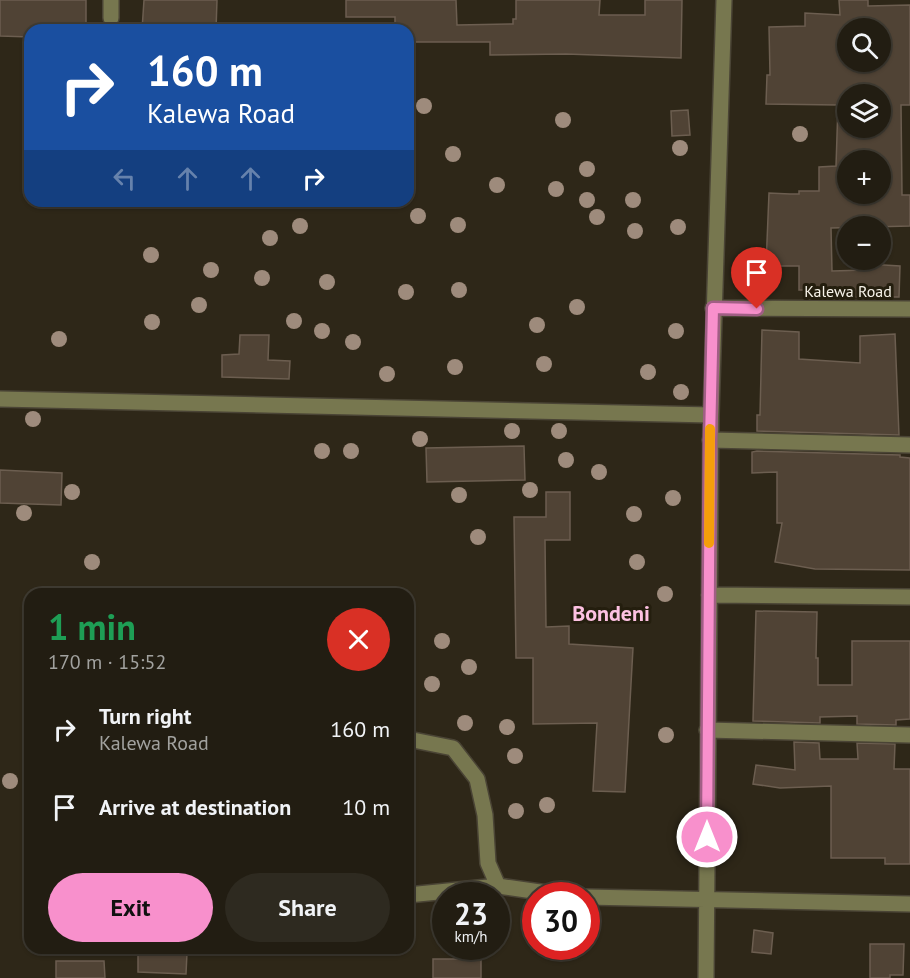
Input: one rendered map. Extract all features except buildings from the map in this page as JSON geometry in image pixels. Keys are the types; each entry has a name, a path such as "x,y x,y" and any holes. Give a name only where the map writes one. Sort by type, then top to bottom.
{"street":[{"path":"111,0 111,18"},
{"path":"706,978 710,440 724,0"},
{"name":"Kalewa Road","path":"713,308 910,309"},
{"path":"0,399 711,415"},
{"path":"710,440 910,445"},
{"path":"709,595 910,597"},
{"path":"707,730 910,735"},
{"path":"414,740 453,748 477,779 485,815 488,863 496,882"},
{"path":"414,895 432,893"},
{"path":"600,897 910,904"}],"slow traffic":[{"path":"709,543 710,429"}],"district":[{"name":"Bondeni","path":"611,613"}],"route":[{"path":"707,837 713,308 757,309"}]}
